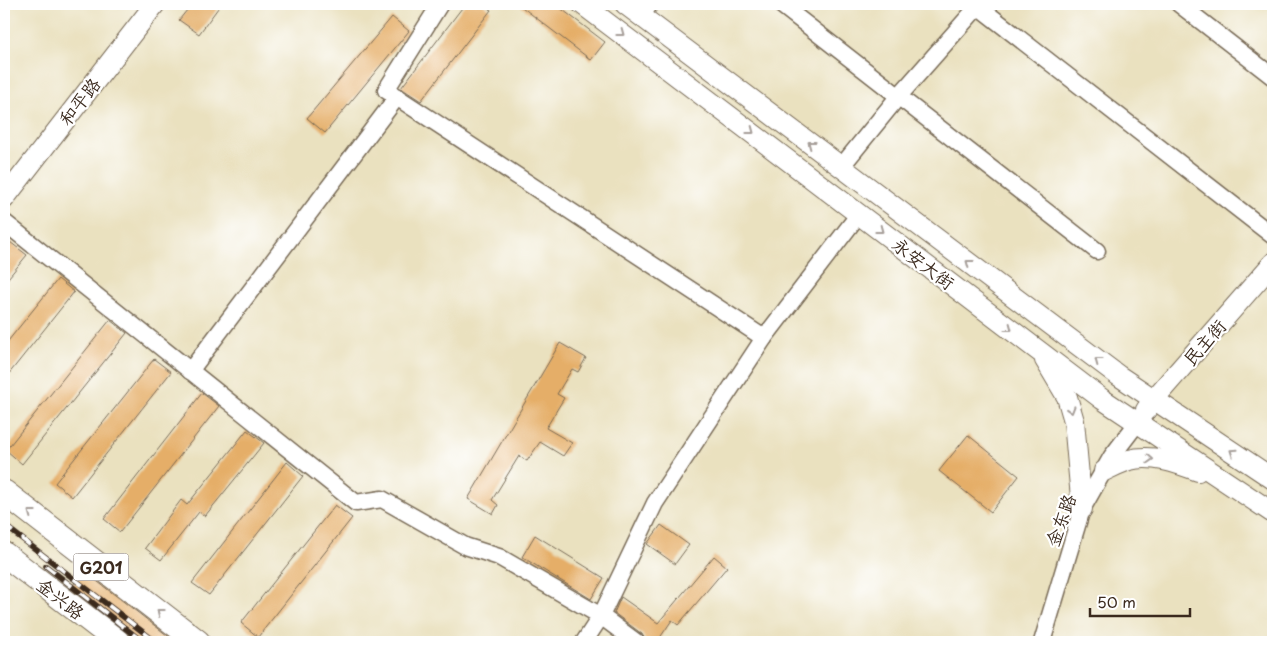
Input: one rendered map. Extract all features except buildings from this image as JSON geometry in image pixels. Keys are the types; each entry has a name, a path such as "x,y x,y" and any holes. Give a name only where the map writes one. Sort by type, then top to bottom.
{"highway":[{"name":"G201","path":"4,492 198,642"},
{"name":"金兴路","path":"4,554 118,642"}],"main road":[{"name":"和平路","path":"4,199 155,4"},
{"name":"永安大街","path":"582,4 1102,399 1273,512"},
{"name":"永安大街","path":"625,4 646,10 842,167 1119,376 1273,479"},
{"name":"民主街","path":"1138,422 1154,399 1271,269"},
{"path":"1041,352 1067,398 1074,421 1082,509"},
{"path":"1104,471 1130,460 1149,458 1176,463 1226,481"}],"street":[{"path":"440,4 386,90 764,338"},
{"path":"780,4 1097,251"},
{"path":"1179,4 1273,77"},
{"path":"842,167 898,97 978,5 1273,236"},
{"path":"190,371 397,97"},
{"path":"584,642 601,616 655,503 764,338 859,214"},
{"path":"4,222 356,503 382,498 465,546 499,557 601,616 636,642"},
{"name":"金东路","path":"1042,642 1082,509 1112,456 1138,422"}],"railway":[{"path":"4,525 156,642"},
{"path":"46,566 143,642"}]}
